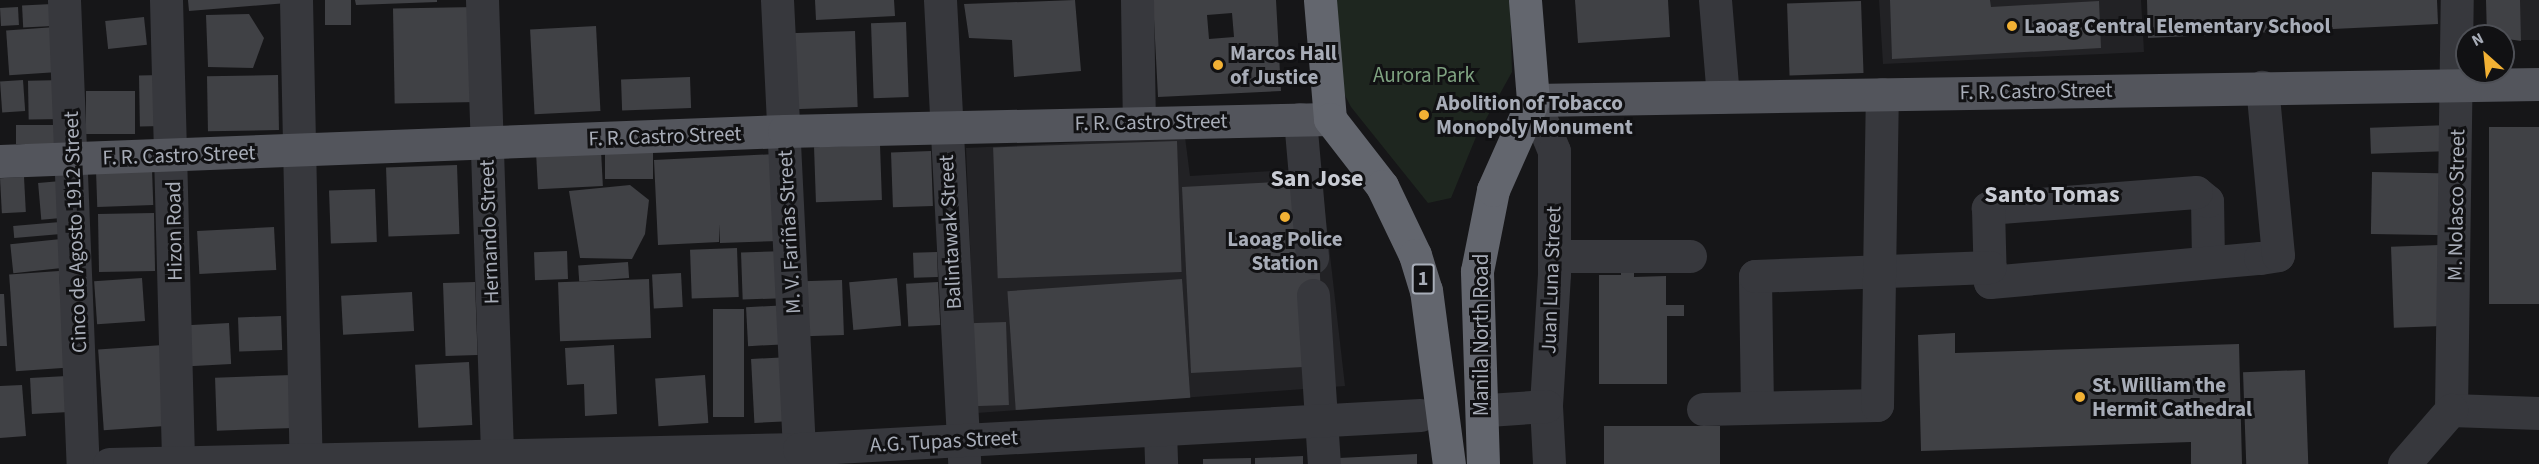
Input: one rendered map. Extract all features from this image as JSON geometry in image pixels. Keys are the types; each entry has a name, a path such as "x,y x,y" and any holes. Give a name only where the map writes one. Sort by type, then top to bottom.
{"highway":[{"path":"1315,119 1320,0"},
{"name":"Manila North Road","path":"1483,464 1480,248 1493,190 1533,100 1525,0"},
{"name":"Manila North Road","path":"1315,119 1383,186 1415,255 1426,290 1449,464"}],"main road":[{"name":"F. R. Castro Street","path":"1533,100 1570,96 1723,97 2455,83"},
{"name":"F. R. Castro Street","path":"2515,84 2539,84"},
{"name":"F. R. Castro Street","path":"0,161 784,131 1315,119"}],"street":[{"name":"Cinco de Agosto 1912 Street","path":"64,0 73,159 83,464"},
{"name":"Hizon Road","path":"166,0 172,155 178,462"},
{"path":"296,0 305,462"},
{"name":"Hernando Street","path":"482,0 497,461"},
{"name":"M. V. Fariñas Street","path":"777,0 800,457"},
{"name":"Balintawak Street","path":"940,0 944,127 963,452"},
{"path":"1137,0 1139,122"},
{"path":"1715,0 1723,97"},
{"name":"M. Nolasco Street","path":"2457,0 2458,24"},
{"name":"M. Nolasco Street","path":"2451,410 2459,84"},
{"path":"2208,262 2207,201 2196,192 1988,208 1990,282 2208,262 2278,255 2262,87"},
{"path":"1703,409 1877,405 1881,271 1882,94"},
{"name":"Juan Luna Street","path":"1533,100 1554,151 1554,256 1546,406 1549,464"},
{"path":"1311,257 1315,119"},
{"path":"1554,256 1690,256"},
{"path":"1757,407 1755,276 1990,267"},
{"path":"1313,295 1324,464"},
{"path":"1488,410 1546,406"},
{"path":"2404,464 2451,410 2539,413"},
{"name":"A.G. Tupas Street","path":"109,464 800,457 963,452 1160,431 1420,415"},
{"path":"1160,431 1161,464"}],"shaded area":[{"name":"Laoag Central Elementary School","path":"1879,0 2141,0 2144,52 1883,64"},
{"path":"2518,0 2539,0 2539,40 2518,40"},
{"path":"1185,137 1190,176 1320,168 1345,386 977,413 966,148"}],"green space":[{"name":"Aurora Park","path":"1331,0 1510,0 1512,72 1476,137 1451,198 1428,203 1351,107 1338,82"}],"building":[{"path":"188,0 287,0 287,3 189,11"},
{"path":"325,0 351,0 351,25 325,25"},
{"path":"355,0 437,0 437,2 356,5"},
{"path":"815,0 894,0 895,16 816,20"},
{"path":"1075,0 1081,71 1014,77 1012,40 969,38 964,4"},
{"name":"Marcos Hall of Justice","path":"1153,0 1276,0 1281,91 1158,97","holes":["1232,13 1234,37 1209,39 1207,15"]},
{"path":"1575,0 1668,0 1670,37 1578,43"},
{"name":"Laoag Central Elementary School","path":"1890,0 1990,0 1991,7 2099,1 2101,48 1892,59"},
{"path":"2147,0 2437,0 2438,24 2148,38"},
{"path":"2486,0 2520,0 2521,41 2515,40 2515,24 2487,24"},
{"path":"1861,1 1864,73 1790,76 1787,4"},
{"path":"52,4 53,26 23,28 22,6"},
{"path":"18,7 19,25 1,26 0,8"},
{"path":"476,7 478,102 395,103 393,8"},
{"path":"249,14 264,38 253,68 208,67 206,15"},
{"path":"144,17 147,45 108,49 105,21"},
{"path":"906,22 909,97 874,98 871,23"},
{"path":"596,26 600,111 535,114 530,29"},
{"path":"55,27 58,72 9,75 6,30"},
{"path":"855,31 858,107 786,109 783,34"},
{"path":"139,75 161,75 162,126 140,126"},
{"path":"278,75 279,130 208,131 207,76"},
{"path":"690,77 691,108 622,110 621,79"},
{"path":"23,80 25,111 2,113 0,82"},
{"path":"64,80 65,119 29,120 28,81"},
{"path":"86,91 135,91 135,134 86,134"},
{"path":"16,125 60,125 60,144 16,144"},
{"path":"2450,125 2451,151 2371,154 2370,128"},
{"path":"2489,127 2539,127 2539,304 2489,304"},
{"path":"1177,141 1182,272 998,278 993,147"},
{"path":"880,145 882,200 816,202 814,147"},
{"path":"605,146 653,146 653,179 605,179"},
{"path":"601,150 603,186 538,189 536,153"},
{"path":"931,151 933,206 893,207 891,152"},
{"path":"776,154 780,241 720,243 719,224 719,242 658,245 654,160"},
{"path":"457,165 459,234 388,236 386,167"},
{"path":"152,169 153,205 97,207 96,171"},
{"path":"2372,172 2451,173 2450,235 2371,234"},
{"path":"24,177 26,212 2,213 0,178"},
{"path":"61,181 64,218 41,220 38,183"},
{"path":"1293,181 1319,257 1321,295 1303,367 1191,373 1182,187"},
{"path":"630,185 649,200 645,234 632,259 580,258 569,191"},
{"path":"375,189 377,242 331,244 329,191"},
{"path":"154,213 155,271 99,272 98,214"},
{"path":"60,222 61,234 14,238 13,226"},
{"path":"274,227 276,270 199,274 197,231"},
{"path":"61,239 64,268 13,273 10,244"},
{"path":"2439,245 2442,326 2394,328 2391,247"},
{"path":"737,248 739,297 692,299 690,250"},
{"path":"567,251 568,279 535,280 534,252"},
{"path":"787,251 789,298 743,300 741,253"},
{"path":"937,252 938,277 914,278 913,253"},
{"path":"628,262 629,278 579,281 578,265"},
{"path":"1621,262 1634,262 1634,277 1666,276 1666,305 1684,305 1684,316 1667,316 1667,384 1599,384 1599,275 1621,275"},
{"path":"59,271 66,368 16,371 9,274"},
{"path":"681,273 683,307 654,308 652,275"},
{"path":"142,278 145,321 97,324 94,281"},
{"path":"897,278 901,326 853,330 849,282"},
{"path":"649,279 651,338 560,341 558,282"},
{"path":"1182,279 1190,398 1016,410 1007,291"},
{"path":"842,280 844,335 805,336 803,281"},
{"path":"475,282 478,355 446,356 443,283"},
{"path":"938,282 940,325 908,327 906,284"},
{"path":"412,292 414,331 343,335 341,296"},
{"path":"0,294 4,294 7,346 0,346"},
{"path":"789,305 791,344 748,346 746,307"},
{"path":"713,309 744,309 744,417 713,417"},
{"path":"281,316 282,350 239,351 238,318"},
{"path":"1006,322 1009,405 972,406 969,323"},
{"path":"229,323 231,364 189,366 187,325"},
{"name":"St. William the Hermit Cathedral","path":"1955,333 1955,353 2239,344 2242,464 2191,464 2191,442 1921,451 1918,335"},
{"path":"163,345 169,426 104,430 98,350"},
{"path":"614,345 617,414 585,416 584,384 567,385 565,348"},
{"path":"790,357 793,421 754,423 751,359"},
{"path":"469,362 472,425 418,428 415,365"},
{"path":"2305,370 2308,464 2246,464 2243,372"},
{"path":"292,375 294,428 217,431 215,378"},
{"path":"705,375 708,423 658,426 655,378"},
{"path":"67,376 69,412 32,414 30,378"},
{"path":"22,385 26,436 0,438 0,386"},
{"path":"1604,426 1720,426 1720,464 1604,464"},
{"path":"1417,454 1417,464 1339,464 1339,458"},
{"path":"1303,456 1303,464 1255,464 1255,458"},
{"path":"1251,458 1251,464 1203,464 1203,459"}],"place":[{"name":"Laoag Central Elementary School","path":"2012,26"},
{"name":"Marcos Hall of Justice","path":"1218,65"},
{"name":"Abolition of Tobacco Monopoly Monument","path":"1424,115"},
{"name":"Laoag Police Station","path":"1285,217"},
{"name":"St. William the Hermit Cathedral","path":"2080,397"}],"district":[{"name":"San Jose","path":"1317,179"},
{"name":"Santo Tomas","path":"2052,195"}]}
